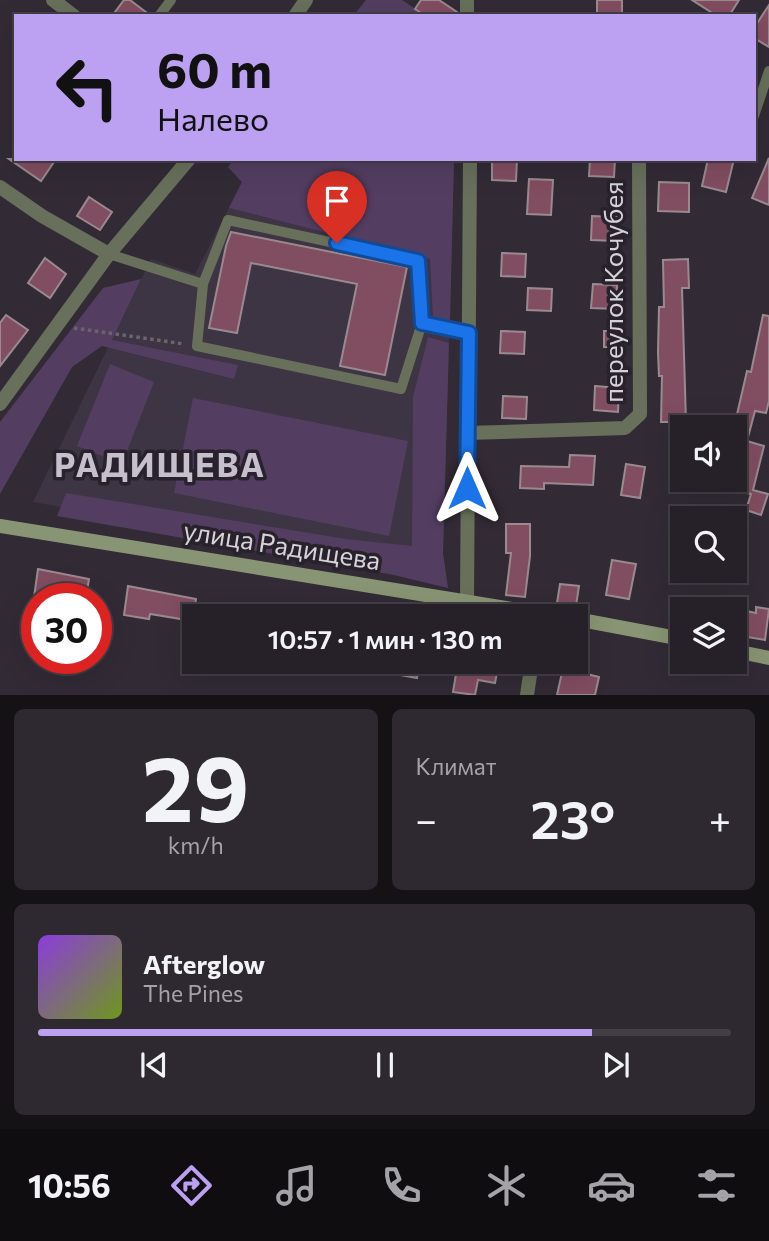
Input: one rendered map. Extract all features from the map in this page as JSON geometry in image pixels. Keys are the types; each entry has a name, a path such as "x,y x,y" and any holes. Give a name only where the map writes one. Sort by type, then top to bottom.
{"main road":[{"name":"улица Радищева","path":"0,526 486,604"},
{"path":"588,621 670,636"},
{"path":"747,653 769,658"}],"street":[{"path":"53,0 71,14"},
{"path":"0,404 108,254 187,161"},
{"path":"467,600 470,161"},
{"name":"переулок Кочубея","path":"467,433 625,428 640,414 639,161"},
{"path":"0,187 42,216 108,254"},
{"path":"527,695 530,674"}],"lane":[{"path":"756,110 769,71"},
{"path":"228,220 418,261 422,323 401,389 197,346 203,284 228,220"},
{"path":"108,254 203,284"},
{"path":"422,323 469,333"}],"path":[{"path":"58,326 197,346"}],"shaded area":[{"path":"366,0 402,0 423,14 355,14"},
{"path":"232,161 454,161 443,553 437,575 33,502 151,259 195,274 242,182 228,167"},
{"path":"232,161 454,161 450,322 433,317 430,259 229,208 242,182 228,167"},
{"path":"141,279 112,340 238,365 234,379 102,346 72,367 0,494 0,422 103,288"},
{"path":"428,337 449,343 443,553 448,588 394,575 57,516 66,493 346,539 412,546 413,397"},
{"path":"110,364 154,382 122,464 77,446"},
{"path":"193,398 408,441 389,536 174,493"}],"building":[{"path":"124,0 130,0 148,14 114,14"},
{"path":"421,0 439,0 457,14 423,14 415,9"},
{"path":"597,0 622,0 622,14 597,14"},
{"path":"692,0 739,0 730,14 714,14"},
{"path":"769,5 769,47 756,39 756,25"},
{"path":"769,158 769,205 752,198"},
{"path":"9,159 55,161 41,181"},
{"path":"492,161 517,161 516,181 492,180"},
{"path":"590,161 615,161 614,177 589,176"},
{"path":"708,161 734,161 726,192 702,186"},
{"path":"529,179 553,180 551,215 527,214"},
{"path":"659,182 689,183 689,212 658,211"},
{"path":"89,197 112,212 100,230 77,216"},
{"path":"592,216 617,217 615,241 591,240"},
{"path":"231,232 407,267 385,375 340,366 357,284 251,263 237,333 209,328"},
{"path":"502,253 526,254 525,277 501,276"},
{"path":"45,258 66,274 50,298 28,283"},
{"path":"688,259 689,288 682,288 686,415 670,415 670,422 661,422 662,376 659,376 659,307 664,307 663,260"},
{"path":"593,284 617,285 616,309 591,308"},
{"path":"528,288 552,289 551,311 527,310"},
{"path":"6,315 28,330 0,366 0,323"},
{"path":"763,315 769,316 769,401 766,413 755,411 747,441 747,415 737,415 747,371 751,372"},
{"path":"501,331 525,332 524,354 500,353"},
{"path":"604,331 624,331 624,347 604,347"},
{"path":"595,386 619,388 618,412 594,410"},
{"path":"503,396 527,397 526,419 502,418"},
{"path":"747,441 764,446 753,490 768,494 761,515 747,510 751,494 743,492 747,492"},
{"path":"570,455 595,456 593,485 544,483 544,489 520,488 521,466 569,467"},
{"path":"626,464 645,467 640,498 621,495"},
{"path":"506,524 530,524 530,556 525,597 506,595 511,553 506,553"},
{"path":"612,560 636,564 629,599 606,595"},
{"path":"38,569 89,579 88,583 36,583"},
{"path":"560,584 579,586 576,604 557,603"},
{"path":"128,586 196,599 195,604 182,604 182,619 150,614 149,619 124,615"},
{"path":"756,607 769,609 765,640 747,637 747,611 756,613"},
{"path":"395,674 418,674 417,678"},
{"path":"456,674 497,674 495,683 478,680 475,695 453,692"},
{"path":"562,674 599,677 595,695 557,695"}],"district":[{"name":"РАДИЩЕВА","path":"160,465"}],"route":[{"path":"337,243 418,261 422,323 469,333 467,488"}]}
